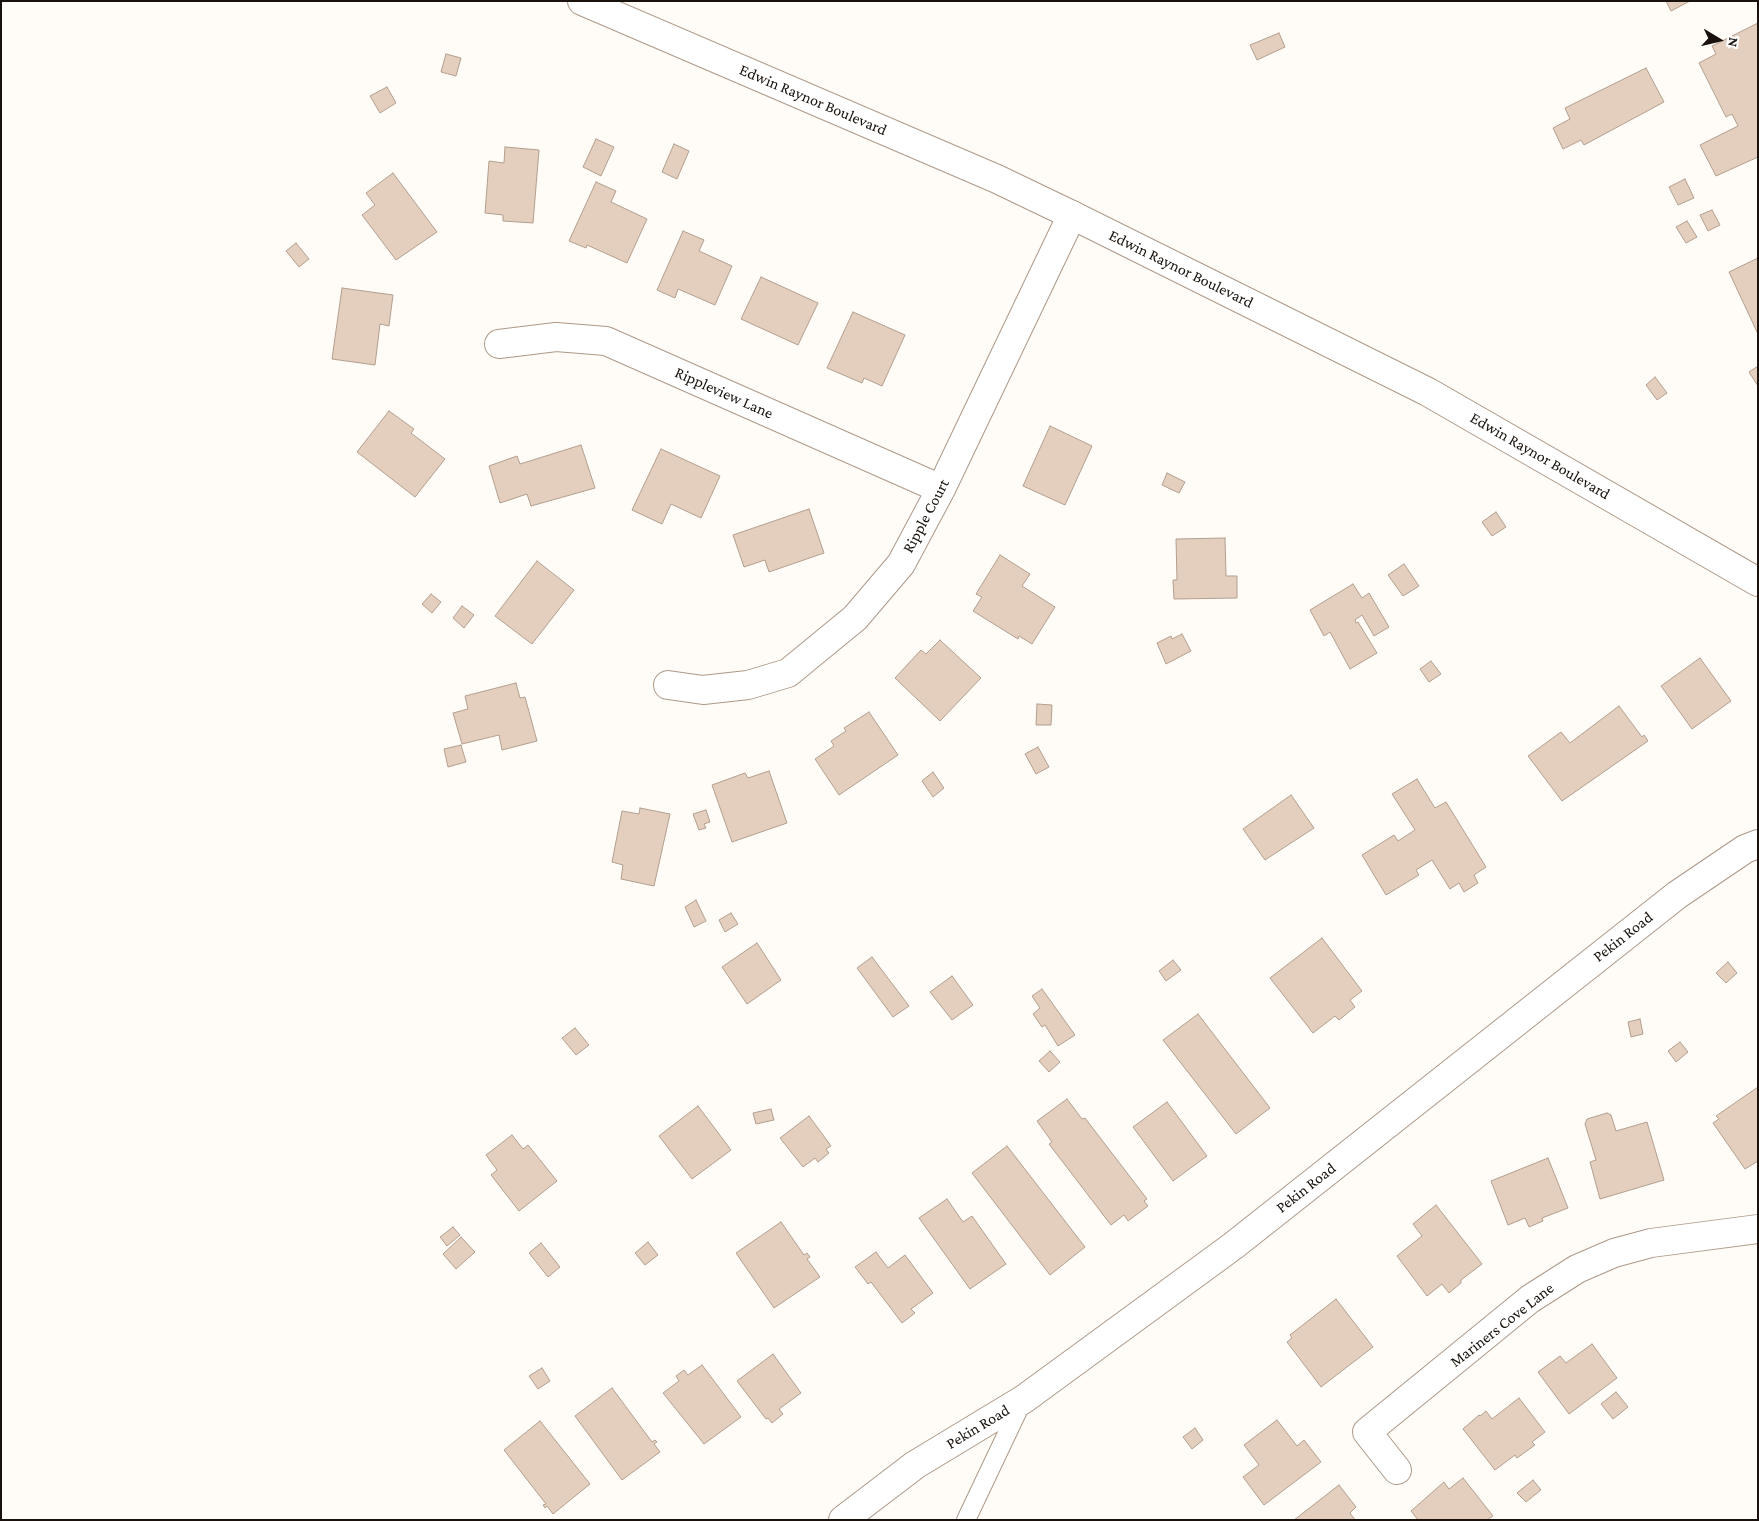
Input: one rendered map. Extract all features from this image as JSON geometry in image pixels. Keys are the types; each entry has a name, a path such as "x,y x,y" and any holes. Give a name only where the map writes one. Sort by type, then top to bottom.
{"street":[{"name":"Edwin Raynor Boulevard","path":"582,1 997,179 1072,215 1428,392 1758,582"},
{"name":"Ripple Court","path":"668,685 704,690 748,685 788,673 855,618 901,564 941,489 1072,215"},
{"name":"Rippleview Lane","path":"499,344 556,337 606,341 941,489"},
{"name":"Pekin Road","path":"844,1520 915,1465 1024,1399 1233,1246 1677,895 1745,850 1758,844"},
{"name":"Mariners Cove Lane","path":"1397,1470 1367,1432 1530,1299 1577,1270 1614,1253 1651,1243 1758,1229"}],"lane":[{"path":"966,1520 1024,1399"}],"building":[{"path":"1666,1 1690,1 1671,11"},
{"path":"1758,23 1758,157 1716,176 1700,145 1738,126 1732,114 1726,117 1699,63 1716,54 1712,46"},
{"path":"1279,33 1285,47 1257,60 1250,45"},
{"path":"446,54 461,58 456,76 441,72"},
{"path":"1646,68 1664,102 1584,145 1581,140 1563,149 1553,128 1570,119 1565,108"},
{"path":"387,87 396,103 380,113 370,96"},
{"path":"596,139 614,147 601,176 583,167"},
{"path":"674,144 689,151 677,179 662,172"},
{"path":"505,147 539,150 533,223 503,221 503,215 485,213 489,161 504,163"},
{"path":"393,173 437,232 396,260 362,215 375,205 366,193"},
{"path":"1685,179 1694,198 1678,205 1669,187"},
{"path":"596,182 616,191 611,202 647,219 627,263 587,245 586,248 569,241"},
{"path":"1712,210 1720,225 1708,231 1700,215"},
{"path":"1687,221 1697,237 1686,243 1676,227"},
{"path":"683,231 704,240 699,251 732,266 715,305 678,289 675,298 657,290"},
{"path":"296,243 309,259 299,267 286,251"},
{"path":"1758,258 1758,334 1729,272"},
{"path":"761,277 818,303 798,345 741,319"},
{"path":"342,288 393,295 389,326 380,324 375,365 332,359"},
{"path":"853,312 905,335 882,386 864,378 862,383 827,368"},
{"path":"1758,366 1758,386 1749,372"},
{"path":"1655,377 1667,393 1657,400 1646,385"},
{"path":"389,411 414,429 411,433 445,459 415,497 357,452"},
{"path":"1050,426 1092,446 1065,505 1023,486"},
{"path":"581,445 595,488 531,506 527,494 500,503 489,466 517,456 520,464"},
{"path":"661,449 720,476 701,518 671,504 662,524 632,510"},
{"path":"1167,473 1185,482 1179,493 1162,485"},
{"path":"809,509 824,553 769,572 765,560 744,567 733,535"},
{"path":"1496,512 1506,527 1492,536 1482,522"},
{"path":"1225,538 1226,576 1237,576 1237,598 1174,599 1173,580 1177,580 1176,539"},
{"path":"1000,555 1030,574 1022,586 1055,607 1032,644 1019,636 1018,639 973,611 982,597 976,594"},
{"path":"537,561 574,590 532,644 495,616"},
{"path":"1404,564 1419,586 1403,596 1388,575"},
{"path":"1353,584 1362,598 1369,593 1389,627 1374,636 1362,615 1355,620 1377,653 1350,669 1330,632 1324,636 1310,610"},
{"path":"431,594 441,602 432,613 422,604"},
{"path":"462,606 474,615 464,628 453,618"},
{"path":"1182,634 1191,651 1166,664 1157,643 1171,636 1172,639"},
{"path":"940,640 981,678 940,721 895,678 921,650 926,654"},
{"path":"1700,658 1731,701 1692,729 1661,686"},
{"path":"1431,661 1441,674 1429,682 1420,669"},
{"path":"516,683 520,698 525,697 537,741 502,750 499,735 462,744 453,713 468,709 465,696"},
{"path":"1037,704 1052,705 1051,725 1036,725"},
{"path":"1619,706 1642,737 1644,735 1648,741 1562,801 1528,756 1561,732 1570,743"},
{"path":"869,712 898,755 839,795 815,759 834,746 831,741 846,731 844,728"},
{"path":"461,745 466,762 448,767 444,749"},
{"path":"1038,747 1049,767 1036,774 1025,754"},
{"path":"769,771 787,823 732,842 712,785 745,773 748,778"},
{"path":"933,772 944,788 933,797 922,781"},
{"path":"1417,779 1435,808 1446,802 1486,867 1474,875 1478,883 1464,892 1459,883 1450,889 1432,860 1416,870 1419,875 1386,895 1362,855 1394,835 1398,841 1415,830 1392,794"},
{"path":"1291,795 1314,828 1265,860 1243,829"},
{"path":"640,808 670,814 654,886 621,879 623,865 612,862 622,811 639,814"},
{"path":"706,810 710,822 704,824 706,828 699,830 693,814"},
{"path":"696,900 706,921 694,927 685,907"},
{"path":"731,913 738,924 725,932 719,920"},
{"path":"1322,938 1362,991 1350,1000 1355,1007 1339,1020 1335,1016 1313,1033 1270,978"},
{"path":"757,943 781,980 747,1004 722,967"},
{"path":"872,957 909,1006 893,1017 857,968"},
{"path":"1173,960 1181,970 1166,981 1159,971"},
{"path":"1728,962 1737,973 1726,983 1716,973"},
{"path":"952,976 973,1005 952,1020 930,992"},
{"path":"1042,989 1075,1035 1058,1046 1045,1025 1042,1027 1033,1014 1040,1008 1032,996"},
{"path":"1198,1014 1270,1108 1236,1134 1163,1040"},
{"path":"1640,1019 1643,1034 1631,1037 1628,1022"},
{"path":"575,1028 589,1045 576,1055 562,1038"},
{"path":"1680,1042 1688,1052 1676,1062 1668,1051"},
{"path":"1050,1051 1060,1062 1049,1072 1039,1061"},
{"path":"1758,1087 1758,1161 1745,1169 1713,1123 1719,1119 1716,1116"},
{"path":"1067,1099 1082,1119 1085,1118 1147,1199 1144,1201 1148,1206 1128,1221 1124,1215 1111,1225 1049,1144 1052,1142 1037,1121"},
{"path":"1167,1102 1207,1156 1173,1181 1133,1127"},
{"path":"698,1106 731,1150 692,1179 659,1136"},
{"path":"771,1109 774,1120 756,1124 753,1113"},
{"path":"1607,1113 1611,1115 1616,1131 1647,1122 1664,1180 1600,1199 1590,1162 1596,1160 1585,1124 1587,1119"},
{"path":"809,1116 831,1146 826,1149 829,1153 818,1162 815,1158 803,1167 780,1138"},
{"path":"512,1135 523,1149 528,1145 557,1181 519,1211 491,1175 497,1170 486,1155"},
{"path":"1007,1146 1085,1247 1050,1275 972,1173"},
{"path":"1548,1158 1568,1208 1542,1218 1543,1221 1529,1227 1525,1218 1508,1225 1491,1181"},
{"path":"947,1199 963,1222 972,1216 1006,1264 970,1289 919,1218"},
{"path":"1436,1205 1482,1264 1461,1280 1461,1283 1449,1293 1442,1284 1427,1296 1397,1256 1422,1236 1413,1224"},
{"path":"781,1222 804,1255 807,1253 810,1257 807,1259 820,1277 774,1308 736,1253"},
{"path":"453,1227 460,1235 447,1246 440,1237"},
{"path":"461,1237 475,1252 456,1269 443,1254"},
{"path":"648,1242 658,1255 645,1265 635,1253"},
{"path":"541,1243 560,1267 548,1277 529,1253"},
{"path":"876,1252 888,1268 905,1255 933,1293 911,1309 915,1313 902,1323 871,1282 868,1284 855,1267"},
{"path":"1336,1299 1373,1347 1321,1387 1287,1342 1292,1338 1290,1335"},
{"path":"1592,1344 1617,1378 1569,1414 1538,1372 1560,1356 1566,1363"},
{"path":"773,1354 801,1393 779,1409 783,1414 772,1423 768,1418 766,1419 737,1381"},
{"path":"702,1365 741,1417 704,1444 663,1393 679,1381 676,1376 684,1370 688,1375"},
{"path":"542,1368 550,1381 538,1389 529,1376"},
{"path":"612,1388 652,1442 655,1440 657,1442 654,1444 660,1452 622,1480 575,1416"},
{"path":"1616,1392 1628,1407 1613,1419 1601,1404"},
{"path":"1519,1398 1545,1432 1532,1442 1535,1445 1517,1458 1515,1455 1495,1470 1463,1429 1486,1411 1492,1419"},
{"path":"1277,1420 1297,1446 1304,1440 1321,1462 1264,1505 1243,1477 1259,1465 1244,1445"},
{"path":"540,1421 590,1484 553,1514 547,1506 545,1508 543,1505 546,1504 504,1450"},
{"path":"1195,1428 1203,1440 1192,1449 1183,1437"},
{"path":"1463,1478 1493,1516 1487,1520 1418,1520 1411,1511 1444,1482 1449,1489"},
{"path":"1533,1480 1541,1490 1526,1502 1517,1493"},
{"path":"1339,1485 1356,1507 1350,1513 1355,1520 1294,1520"}]}
